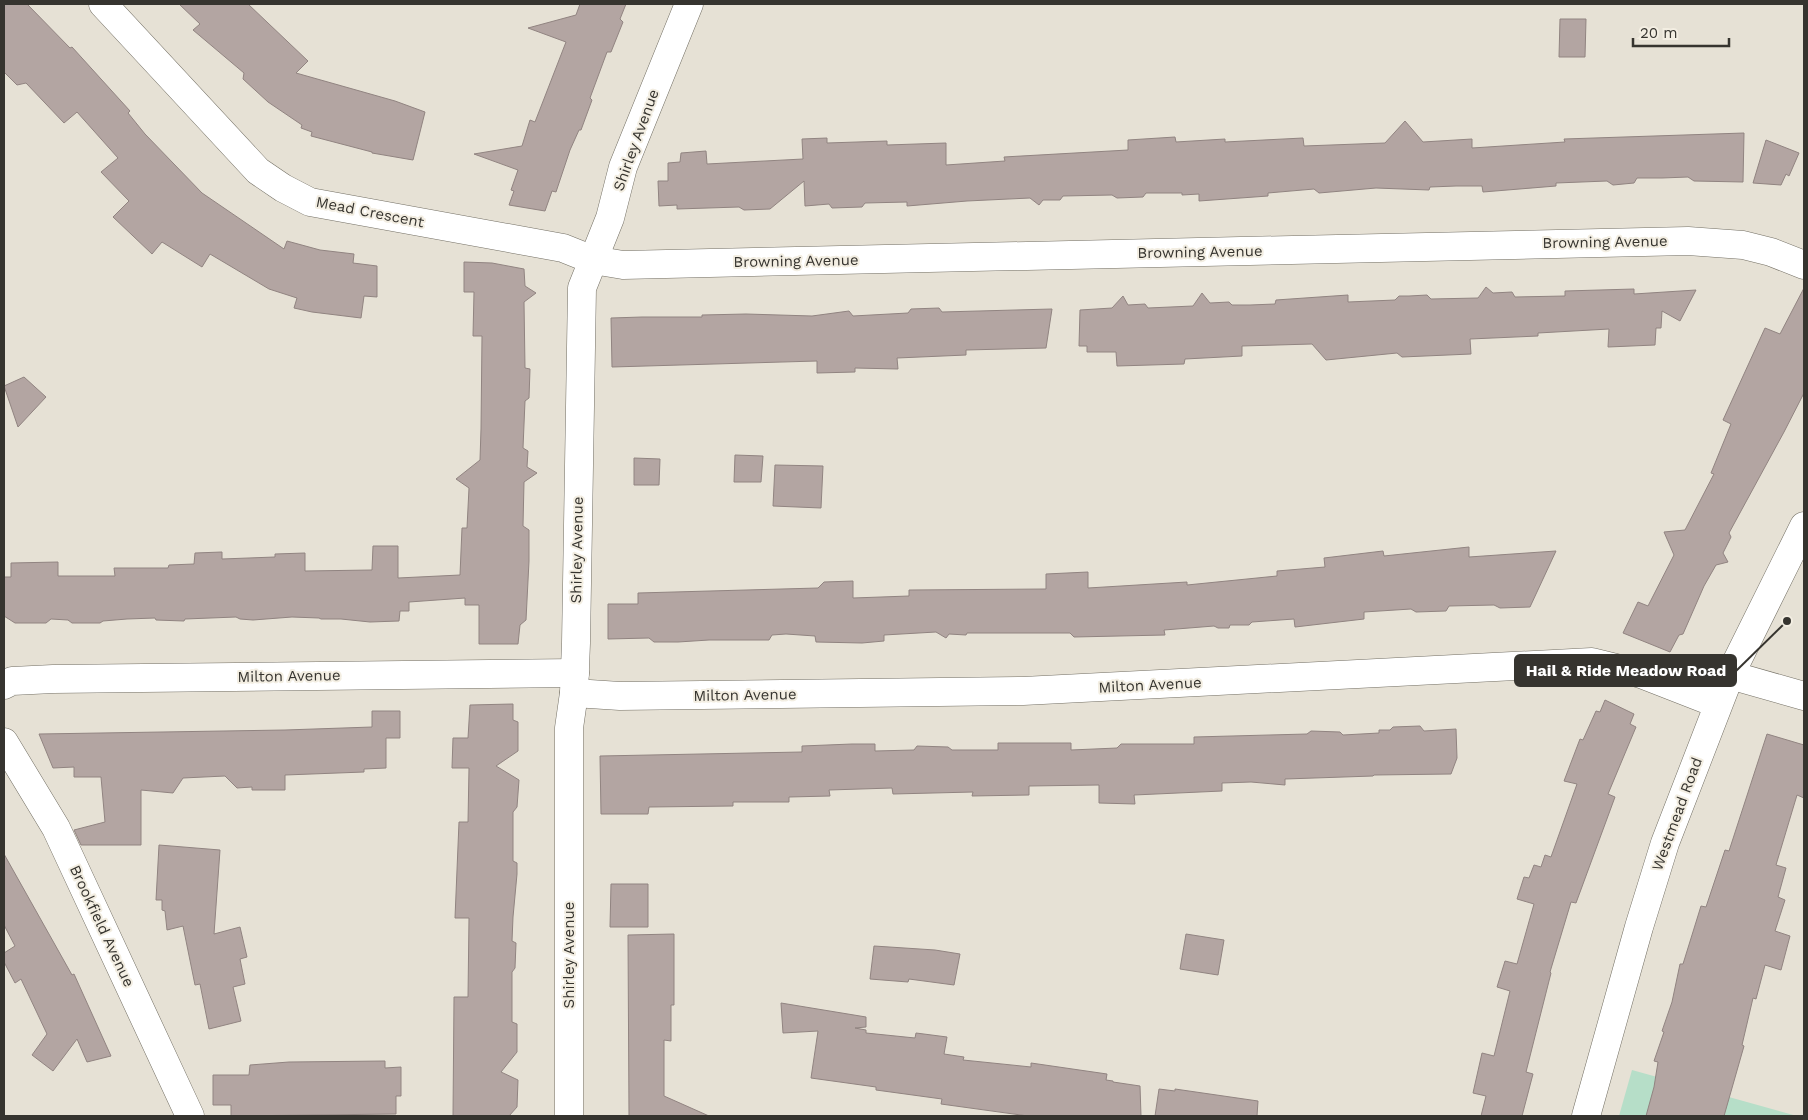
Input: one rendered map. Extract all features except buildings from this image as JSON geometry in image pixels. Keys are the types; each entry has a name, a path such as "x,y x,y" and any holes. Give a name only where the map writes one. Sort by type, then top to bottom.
{"street":[{"name":"Mead Crescent","path":"103,4 258,171 283,188 310,202 563,248 593,260"},
{"name":"Shirley Avenue","path":"569,1116 569,728 574,683 582,288 610,218 623,167 689,4"},
{"name":"Browning Avenue","path":"593,260 622,265 1688,240 1743,245 1771,252 1804,266"},
{"name":"Westmead Road","path":"1586,1116 1644,908 1665,843 1730,675 1804,526"},
{"name":"Milton Avenue","path":"4,685 12,681 53,679 574,683 620,696 1023,691 1592,662 1641,674 1718,704"},
{"path":"1730,675 1804,696"},
{"name":"Brookfield Avenue","path":"4,742 56,828 190,1116"}],"green space":[{"path":"1632,1070 1797,1116 1619,1116"}],"place":[{"name":"Hail & Ride Meadow Road","path":"1787,621"}]}
